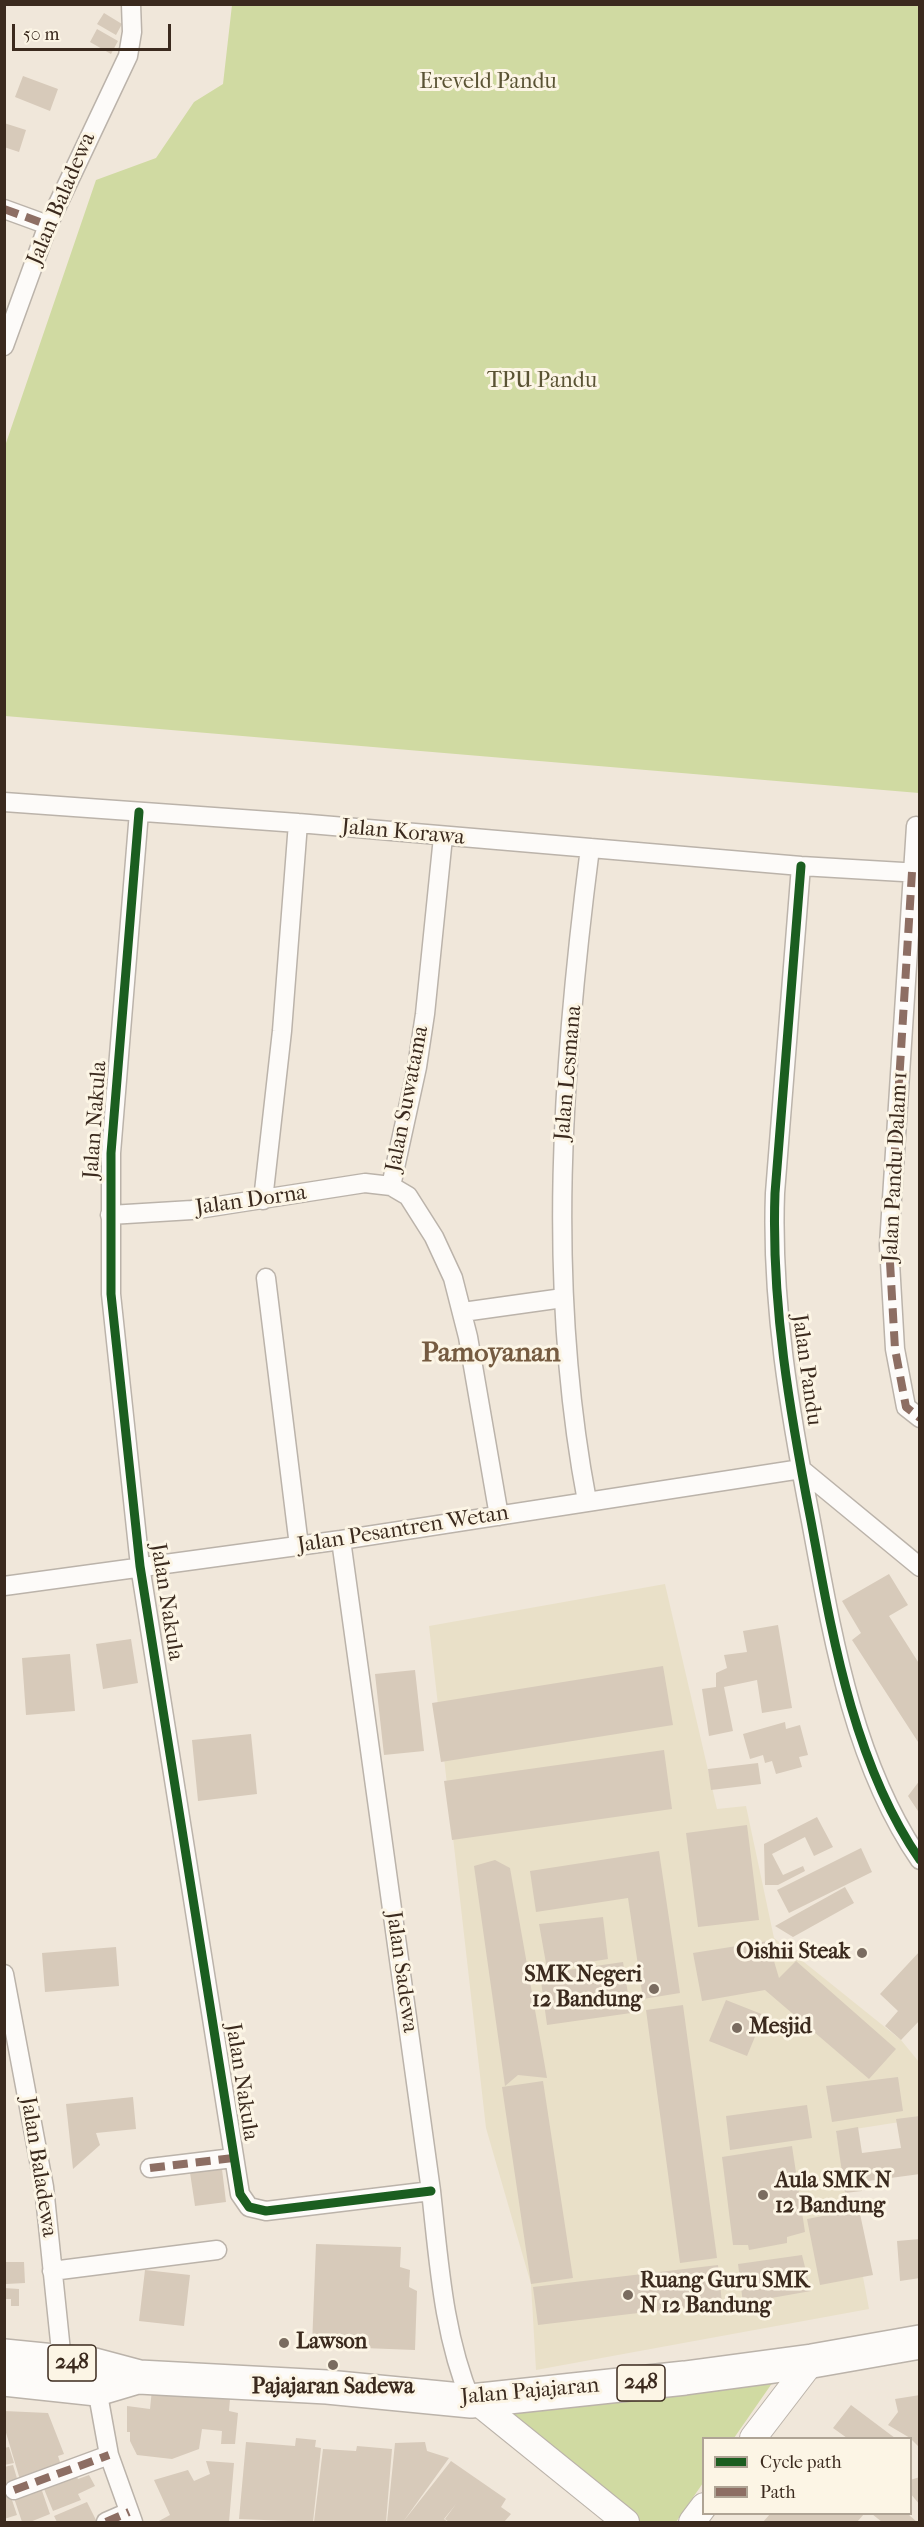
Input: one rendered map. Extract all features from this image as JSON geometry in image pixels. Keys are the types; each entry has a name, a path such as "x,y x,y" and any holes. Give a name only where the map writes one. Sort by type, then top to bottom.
{"highway":[{"name":"Jalan Pajajaran","path":"4,2356 94,2365 139,2377 327,2387 471,2401 685,2378 812,2361 920,2342"},
{"name":"Jalan Pajajaran","path":"4,2379 97,2389 139,2377"}],"main road":[{"path":"755,2437 812,2361"},
{"path":"471,2401 480,2404 626,2523"},
{"path":"692,2523 702,2509"}],"street":[{"name":"Jalan Baladewa","path":"4,346 48,225 128,56 132,32 131,4"},
{"path":"4,209 48,225"},
{"name":"Jalan Korawa","path":"4,802 298,823 801,866"},
{"name":"Jalan Nakula","path":"139,812 111,1153 111,1294 140,1566 240,2194 249,2207 256,2210 431,2191"},
{"path":"263,1200 282,1031 298,823"},
{"name":"Jalan Pandu Dalam 1","path":"916,826 916,873 889,1245 895,1349 906,1407 920,1418"},
{"name":"Jalan Suwatama","path":"443,837 425,1014 417,1067 391,1186 408,1196 434,1237 453,1278 463,1312 499,1516"},
{"name":"Jalan Lesmana","path":"586,1501 563,1298 560,1227 562,1153 590,848"},
{"path":"801,866 916,873"},
{"name":"Jalan Pandu","path":"801,866 781,1098 774,1238 779,1326 801,1469 836,1657 873,1765 894,1816 920,1860"},
{"name":"Jalan Dorna","path":"110,1215 192,1210 365,1184 391,1186"},
{"path":"266,1278 299,1546"},
{"path":"463,1312 563,1298"},
{"path":"801,1469 920,1567"},
{"name":"Jalan Pesantren Wetan","path":"4,1586 341,1540 801,1469"},
{"name":"Jalan Sadewa","path":"341,1540 448,2325 458,2370 471,2401"},
{"name":"Jalan Baladewa","path":"4,1974 44,2187 62,2361"},
{"path":"150,2168 233,2158"},
{"path":"52,2271 217,2250"},
{"path":"97,2389 109,2455 131,2517 106,2523"},
{"path":"14,2490 109,2455"}],"shaded area":[{"name":"SMK Negeri 12 Bandung","path":"665,1584 717,1809 746,1806 774,1938 901,2040 919,2062 919,2119 836,2132 869,2309 536,2370 531,2284 486,2128 429,1626"}],"green space":[{"name":"TPU Pandu","path":"232,5 919,5 919,793 5,716 5,446 96,180 156,158 194,102 223,84"},
{"path":"775,2379 735,2437 702,2437 702,2484 676,2522 638,2522 495,2412"}],"building":[{"path":"104,13 122,24 116,35 97,24"},
{"path":"97,29 118,41 111,54 90,42"},
{"path":"23,76 58,89 50,111 15,97"},
{"path":"4,123 26,130 19,152 4,147"},
{"path":"889,1574 908,1605 889,1616 920,1665 920,1745 852,1640 861,1633 842,1601"},
{"path":"778,1625 792,1708 762,1713 757,1680 724,1687 733,1731 709,1736 702,1689 716,1687 716,1673 727,1668 724,1655 747,1652 743,1631"},
{"path":"131,1639 138,1683 103,1689 96,1644"},
{"path":"70,1654 75,1711 26,1715 22,1658"},
{"path":"663,1666 673,1725 441,1762 432,1703"},
{"path":"415,1670 424,1751 384,1755 375,1674"},
{"path":"785,1722 786,1729 800,1725 808,1755 799,1757 802,1767 776,1774 772,1761 765,1763 763,1755 750,1759 743,1734"},
{"path":"251,1734 257,1794 198,1801 192,1740"},
{"path":"664,1750 672,1809 452,1840 444,1781"},
{"path":"758,1763 761,1784 711,1790 708,1769"},
{"path":"920,1780 920,1814 908,1796"},
{"path":"817,1817 833,1847 814,1856 805,1837 772,1854 783,1875 803,1866 805,1871 778,1885 765,1885 764,1844"},
{"path":"747,1825 759,1920 698,1927 686,1833"},
{"path":"861,1848 872,1872 789,1913 777,1890"},
{"path":"659,1851 680,1993 643,1999 628,1898 536,1912 530,1871"},
{"path":"495,1860 510,1868 547,2078 518,2075 505,2086 474,1866"},
{"path":"845,1887 854,1903 793,1937 775,1926"},
{"path":"603,1917 608,1959 547,1969 539,1924"},
{"path":"768,1941 779,1978 796,1961 896,2049 869,2079 765,1990 702,2001 693,1953"},
{"path":"116,1947 119,1986 45,1992 42,1953"},
{"path":"920,1951 920,2020 901,2040 885,2026 898,2011 880,1994"},
{"path":"623,1962 631,2013 547,2025 540,1974"},
{"name":"Mesjid","path":"726,2000 764,2015 747,2056 709,2041"},
{"path":"683,2005 717,2258 680,2263 646,2010"},
{"path":"898,2077 903,2111 832,2122 826,2086"},
{"path":"543,2081 573,2278 531,2284 502,2087"},
{"path":"133,2097 136,2129 96,2133 100,2145 73,2169 66,2104"},
{"path":"807,2105 812,2138 730,2150 726,2116"},
{"path":"920,2116 920,2174 861,2182 862,2191 845,2193 836,2131 858,2127 862,2153 901,2148 896,2119"},
{"name":"Aula SMK N 12 Bandung","path":"792,2146 805,2232 787,2237 787,2243 749,2250 748,2245 733,2245 722,2157"},
{"path":"221,2161 226,2202 195,2206 189,2166"},
{"path":"859,2209 873,2275 820,2285 807,2219"},
{"path":"920,2239 920,2278 900,2281 897,2241"},
{"path":"316,2244 401,2247 400,2267 410,2270 409,2287 417,2291 415,2350 312,2346"},
{"path":"802,2255 811,2291 743,2303 738,2264"},
{"path":"5,2262 24,2262 25,2283 6,2284"},
{"name":"Ruang Guru SMK N 12 Bandung","path":"718,2265 722,2303 538,2325 533,2287"},
{"path":"145,2270 190,2275 184,2326 139,2321"},
{"path":"4,2288 19,2289 19,2306 11,2306 11,2299 4,2299"},
{"path":"152,2389 230,2399 229,2411 238,2413 235,2444 221,2444 222,2431 202,2429 199,2449 172,2459 137,2455 130,2441 130,2432 127,2432 127,2406 150,2409"},
{"path":"920,2395 920,2448 912,2437 888,2425 898,2412 895,2399"},
{"path":"851,2405 894,2437 846,2437 833,2428"},
{"path":"4,2411 48,2413 64,2454 58,2456 62,2468 21,2483 4,2426"},
{"path":"296,2438 316,2440 315,2447 321,2448 313,2522 239,2519 246,2442 295,2446"},
{"path":"425,2442 427,2451 449,2458 403,2522 387,2522 395,2443"},
{"path":"357,2446 392,2449 386,2522 314,2522 323,2449 356,2451"},
{"path":"9,2447 14,2463 4,2465 4,2448"},
{"path":"206,2461 234,2463 229,2522 157,2522 170,2515 154,2480 188,2470 194,2481 210,2474"},
{"path":"451,2461 506,2499 501,2507 511,2514 504,2522 449,2522 445,2519 456,2504 444,2519 448,2522 403,2522"},
{"path":"13,2465 19,2485 4,2489 4,2467"},
{"path":"74,2471 78,2479 89,2475 95,2486 78,2494 81,2500 53,2511 42,2484"},
{"path":"920,2477 920,2505 912,2495 912,2479"},
{"path":"40,2485 50,2514 30,2522 22,2522 13,2495"},
{"path":"9,2491 17,2515 4,2519 4,2492"},
{"path":"87,2502 97,2522 57,2522 54,2516"},
{"path":"769,2515 863,2515 857,2522 763,2522"},
{"path":"873,2515 909,2515 917,2522 882,2522"}],"marked path":[{"path":"4,209 48,225"},
{"path":"912,872 889,1245 895,1349 906,1407 920,1418"},
{"path":"150,2168 233,2158"},
{"path":"14,2490 109,2455"},
{"path":"106,2522 129,2512"}],"cycle path":[{"path":"139,812 111,1153 111,1294 140,1566 240,2194 249,2207 266,2211 431,2191"},
{"path":"801,866 775,1193 779,1317 796,1440 827,1608 848,1696 878,1782 897,1822 920,1860"}],"place":[{"name":"Oishii Steak","path":"862,1953"},
{"name":"SMK Negeri 12 Bandung","path":"654,1989"},
{"name":"Mesjid","path":"737,2028"},
{"name":"Aula SMK N 12 Bandung","path":"763,2195"},
{"name":"Ruang Guru SMK N 12 Bandung","path":"628,2295"},
{"name":"Lawson","path":"284,2343"},
{"name":"Pajajaran Sadewa","path":"333,2365"}],"district":[{"name":"Pamoyanan","path":"491,1354"}],"park label":[{"name":"Ereveld Pandu","path":"488,83"}]}
